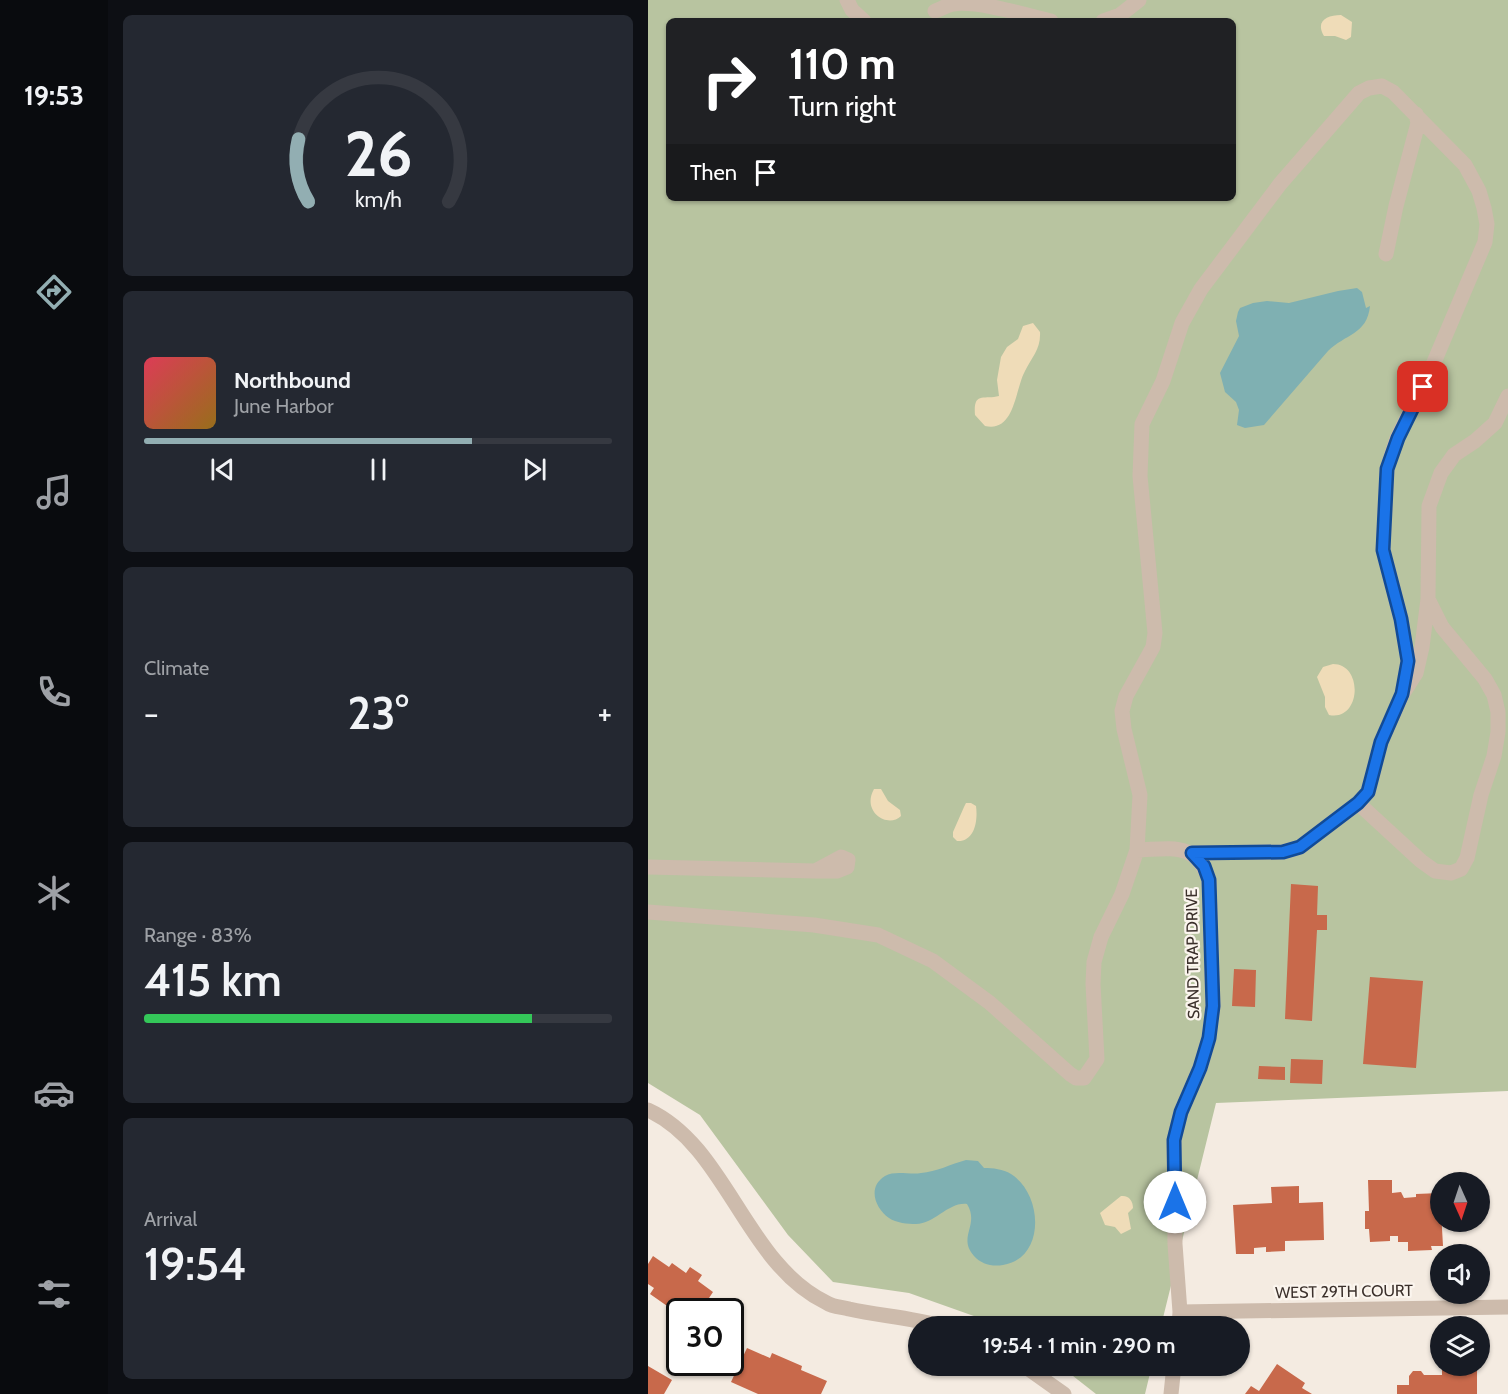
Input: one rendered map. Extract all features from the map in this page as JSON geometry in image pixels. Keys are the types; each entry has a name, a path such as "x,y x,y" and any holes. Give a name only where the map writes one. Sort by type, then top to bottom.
{"street":[{"path":"844,18 845,0"},
{"path":"845,0 861,18"},
{"path":"1112,18 1120,15 1138,0"},
{"path":"934,11 959,1 1039,18"},
{"path":"648,912 814,925 878,935 933,961 990,1003 1070,1074 1076,1078 1084,1078 1096,1059 1094,962 1101,937 1122,894 1137,850 1140,795 1124,729 1122,711 1125,696 1151,653 1155,633 1141,498 1142,424 1163,381 1182,322 1201,289 1280,184 1326,129 1359,93 1369,88 1382,86 1393,92 1465,165 1479,191 1487,224 1485,242 1432,367 1398,438 1387,469 1383,550 1401,619 1408,661 1402,694"},
{"path":"1386,254 1418,123 1416,114"},
{"path":"1413,139 1421,133 1434,132"},
{"path":"1137,850 1176,849 1192,853 1283,852 1300,847 1363,797 1381,742 1402,694 1416,673 1422,647 1428,599 1429,506 1441,473 1454,455 1475,441 1495,423 1508,396"},
{"path":"1363,797 1372,816 1421,861 1435,871 1451,873 1461,869 1467,858 1481,795 1494,756 1498,732 1498,712 1494,695 1485,679 1442,627 1428,599"},
{"name":"SAND TRAP DRIVE","path":"1180,1316 1175,1244 1174,1140 1181,1112 1200,1068 1209,1038 1213,1006 1209,880 1204,866 1192,853"},
{"path":"648,867 815,870"},
{"path":"648,1110 676,1128 698,1151 773,1260 796,1284 828,1304 908,1321"},
{"name":"WEST 29TH COURT","path":"1250,1316 1508,1307"},
{"path":"1039,1376 1064,1394"},
{"path":"1171,1394 1173,1376"}],"green space":[{"path":"648,0 1508,0 1508,1091 1216,1103 1163,1316 974,1316 909,1293 833,1282 788,1235 700,1115 648,1083"},
{"path":"1073,1376 1149,1376 1145,1394 1096,1394"}],"sand":[{"path":"1341,15 1352,22 1351,37 1346,40 1335,36 1324,36 1321,26 1324,20 1331,16"},
{"path":"1033,323 1040,332 1039,343 1025,371 1013,408 1002,423 985,426 975,415 976,402 981,398 999,396 997,380 1001,357 1007,347 1018,339 1023,326"},
{"path":"1333,664 1343,666 1350,673 1354,682 1353,702 1340,715 1329,715 1317,677 1323,667"},
{"path":"874,789 881,789 888,801 900,810 901,816 896,820 883,819 873,811 871,797"},
{"path":"966,803 976,806 974,829 968,838 957,841 953,837 953,832"},
{"path":"1121,1196 1130,1199 1133,1208 1128,1213 1131,1229 1121,1234 1115,1227 1105,1225 1100,1213"}],"water":[{"path":"1357,288 1362,292 1366,308 1370,306 1365,323 1328,351 1264,425 1245,428 1237,425 1239,410 1236,402 1225,392 1220,373 1239,336 1236,321 1240,308 1267,301 1289,303"},
{"path":"966,1160 978,1161 984,1168 998,1169 1011,1174 1022,1183 1029,1196 1034,1210 1033,1238 1027,1251 1017,1260 995,1266 983,1263 974,1256 968,1243 971,1218 967,1204 954,1206 929,1221 916,1224 892,1220 880,1209 875,1191 879,1181 885,1176 893,1173 938,1170"}],"building":[{"path":"1291,884 1318,886 1317,915 1327,915 1327,930 1317,930 1312,1021 1285,1019"},
{"path":"1234,969 1256,970 1255,1007 1232,1006"},
{"path":"1370,977 1423,981 1416,1068 1363,1064"},
{"path":"1291,1059 1323,1060 1322,1084 1290,1083"},
{"path":"1259,1066 1285,1067 1285,1080 1258,1079"},
{"path":"1368,1180 1392,1180 1392,1193 1401,1192 1404,1198 1416,1197 1416,1194 1430,1193 1430,1232 1442,1232 1443,1244 1430,1244 1430,1250 1408,1251 1408,1242 1398,1242 1398,1236 1390,1236 1390,1241 1370,1242 1369,1229 1365,1229 1365,1211 1369,1211"},
{"path":"1299,1186 1299,1203 1323,1202 1324,1240 1285,1241 1285,1251 1266,1252 1266,1247 1254,1248 1254,1254 1236,1254 1233,1205 1272,1203 1271,1187"},
{"path":"653,1256 669,1267 672,1263 686,1273 690,1267 702,1275 698,1281 713,1292 709,1298 666,1298 666,1305 650,1294 654,1288 648,1284 648,1264"},
{"path":"747,1348 770,1358 772,1353 802,1366 801,1370 827,1381 821,1394 758,1394 731,1382 734,1376 744,1376 744,1354"},
{"path":"1277,1364 1305,1383 1302,1388 1312,1394 1245,1394 1251,1386 1259,1391"},
{"path":"648,1366 672,1380 664,1394 648,1394"},
{"path":"1413,1371 1421,1371 1424,1375 1477,1376 1477,1394 1397,1394 1397,1385 1409,1385 1409,1376"}],"route":[{"path":"1175,1202 1174,1140 1181,1112 1200,1068 1209,1038 1213,1006 1209,880 1204,866 1192,853 1283,852 1300,847 1358,803 1368,792 1381,742 1402,694 1408,661 1401,619 1383,550 1387,469 1398,438 1423,387"}]}
